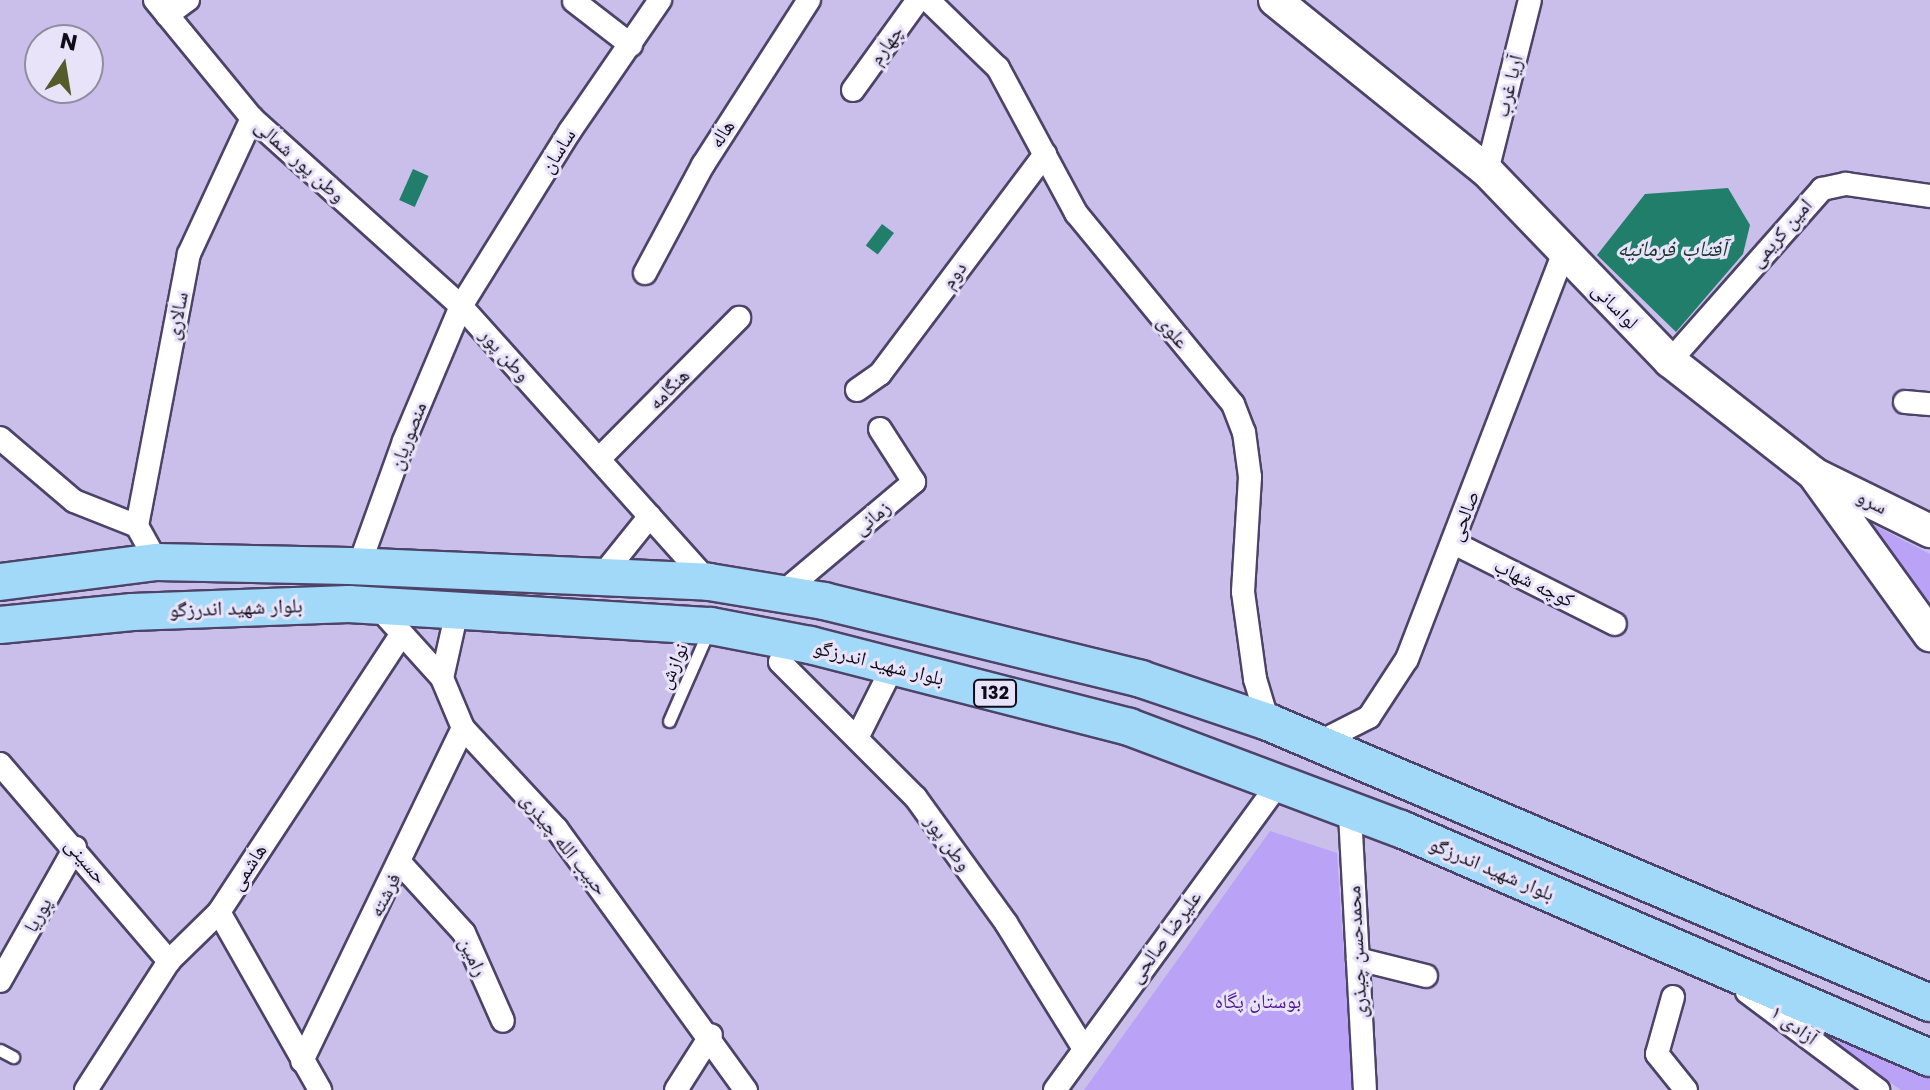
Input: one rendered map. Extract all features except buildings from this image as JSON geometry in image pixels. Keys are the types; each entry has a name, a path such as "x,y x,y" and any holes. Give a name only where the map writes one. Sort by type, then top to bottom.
{"main road":[{"name":"لواسانی","path":"1275,0 1487,171 1563,255 1670,361 1813,473 1930,635"},
{"name":"سرو","path":"1813,473 1930,531"},
{"name":"بلوار شهید اندرزگو","path":"0,582 143,563 359,566 709,582 781,594 1141,679 1268,722 1930,1003"},
{"path":"132,612 116,593 143,563"},
{"name":"بلوار شهید اندرزگو","path":"0,625 132,612 377,606 711,626 893,666 1129,727 1350,814 1401,829 1930,1058"},
{"path":"1550,894 1569,891 1581,879 1581,865 1569,849"}],"street":[{"path":"161,8 188,0"},
{"name":"ساسان","path":"461,306 570,131 660,0"},
{"name":"هاله","path":"645,273 703,165 809,0"},
{"name":"چهارم","path":"853,90 918,0"},
{"name":"علوی","path":"928,0 998,68 1076,213 1233,404 1250,477 1243,592 1255,679 1268,722"},
{"name":"آریا غرب","path":"1487,171 1530,0"},
{"path":"574,1 631,45"},
{"name":"وطن پور شمالی","path":"161,8 252,118 461,306"},
{"name":"سالاری","path":"137,526 189,254 252,118"},
{"name":"دوم","path":"857,390 880,374 1045,154"},
{"name":"امین کریمی","path":"1670,361 1822,189 1846,184 1930,196"},
{"name":"صالحی","path":"1320,742 1369,717 1407,659 1563,255"},
{"name":"وطن پور","path":"461,306 709,582"},
{"name":"منصوریان","path":"359,566 461,306"},
{"name":"هنگامه","path":"599,459 739,318"},
{"path":"1905,402 1930,404"},
{"name":"زمانی","path":"781,594 914,482 880,429"},
{"path":"0,438 74,501 137,526 143,563"},
{"path":"601,577 650,516"},
{"name":"کوچه شهاب","path":"1454,543 1615,624"},
{"name":"حبیب الله چیذری","path":"377,606 442,678 463,728 556,828 711,1035 746,1090"},
{"path":"442,678 457,611"},
{"name":"هاشمی","path":"86,1090 169,961 219,912 401,635"},
{"name":"وطن پور","path":"780,662 916,798 1006,923 1084,1049"},
{"path":"857,738 893,666"},
{"name":"فرشته","path":"302,1061 401,864 463,728"},
{"name":"حسینی","path":"0,764 169,961"},
{"name":"علیرضا صالحی","path":"1055,1090 1277,786"},
{"name":"محمدحسن چیذری","path":"1350,814 1365,1090"},
{"name":"پوریا","path":"0,981 75,848"},
{"name":"رامین","path":"401,864 464,933 503,1021"},
{"path":"219,912 320,1090"},
{"path":"1358,959 1426,976"},
{"name":"آزادی ۱","path":"1708,962 1878,1090"},
{"path":"1673,997 1657,1054 1686,1090"},
{"path":"676,1090 711,1035"}],"lane":[{"name":"نوازش","path":"669,721 711,626"},
{"path":"0,1050 13,1057"}],"green space":[{"path":"1837,506 1930,554 1930,625"},
{"name":"بوستان پگاه","path":"1270,831 1337,853 1353,1090 1084,1090"},
{"path":"1801,1020 1930,1074 1930,1090 1901,1090"}],"water":[{"path":"413,169 429,176 415,207 399,200"},
{"name":"آفتاب فرمانیه","path":"1728,188 1750,225 1743,254 1676,332 1597,255 1645,194"},
{"path":"882,224 894,233 878,255 866,246"}]}
